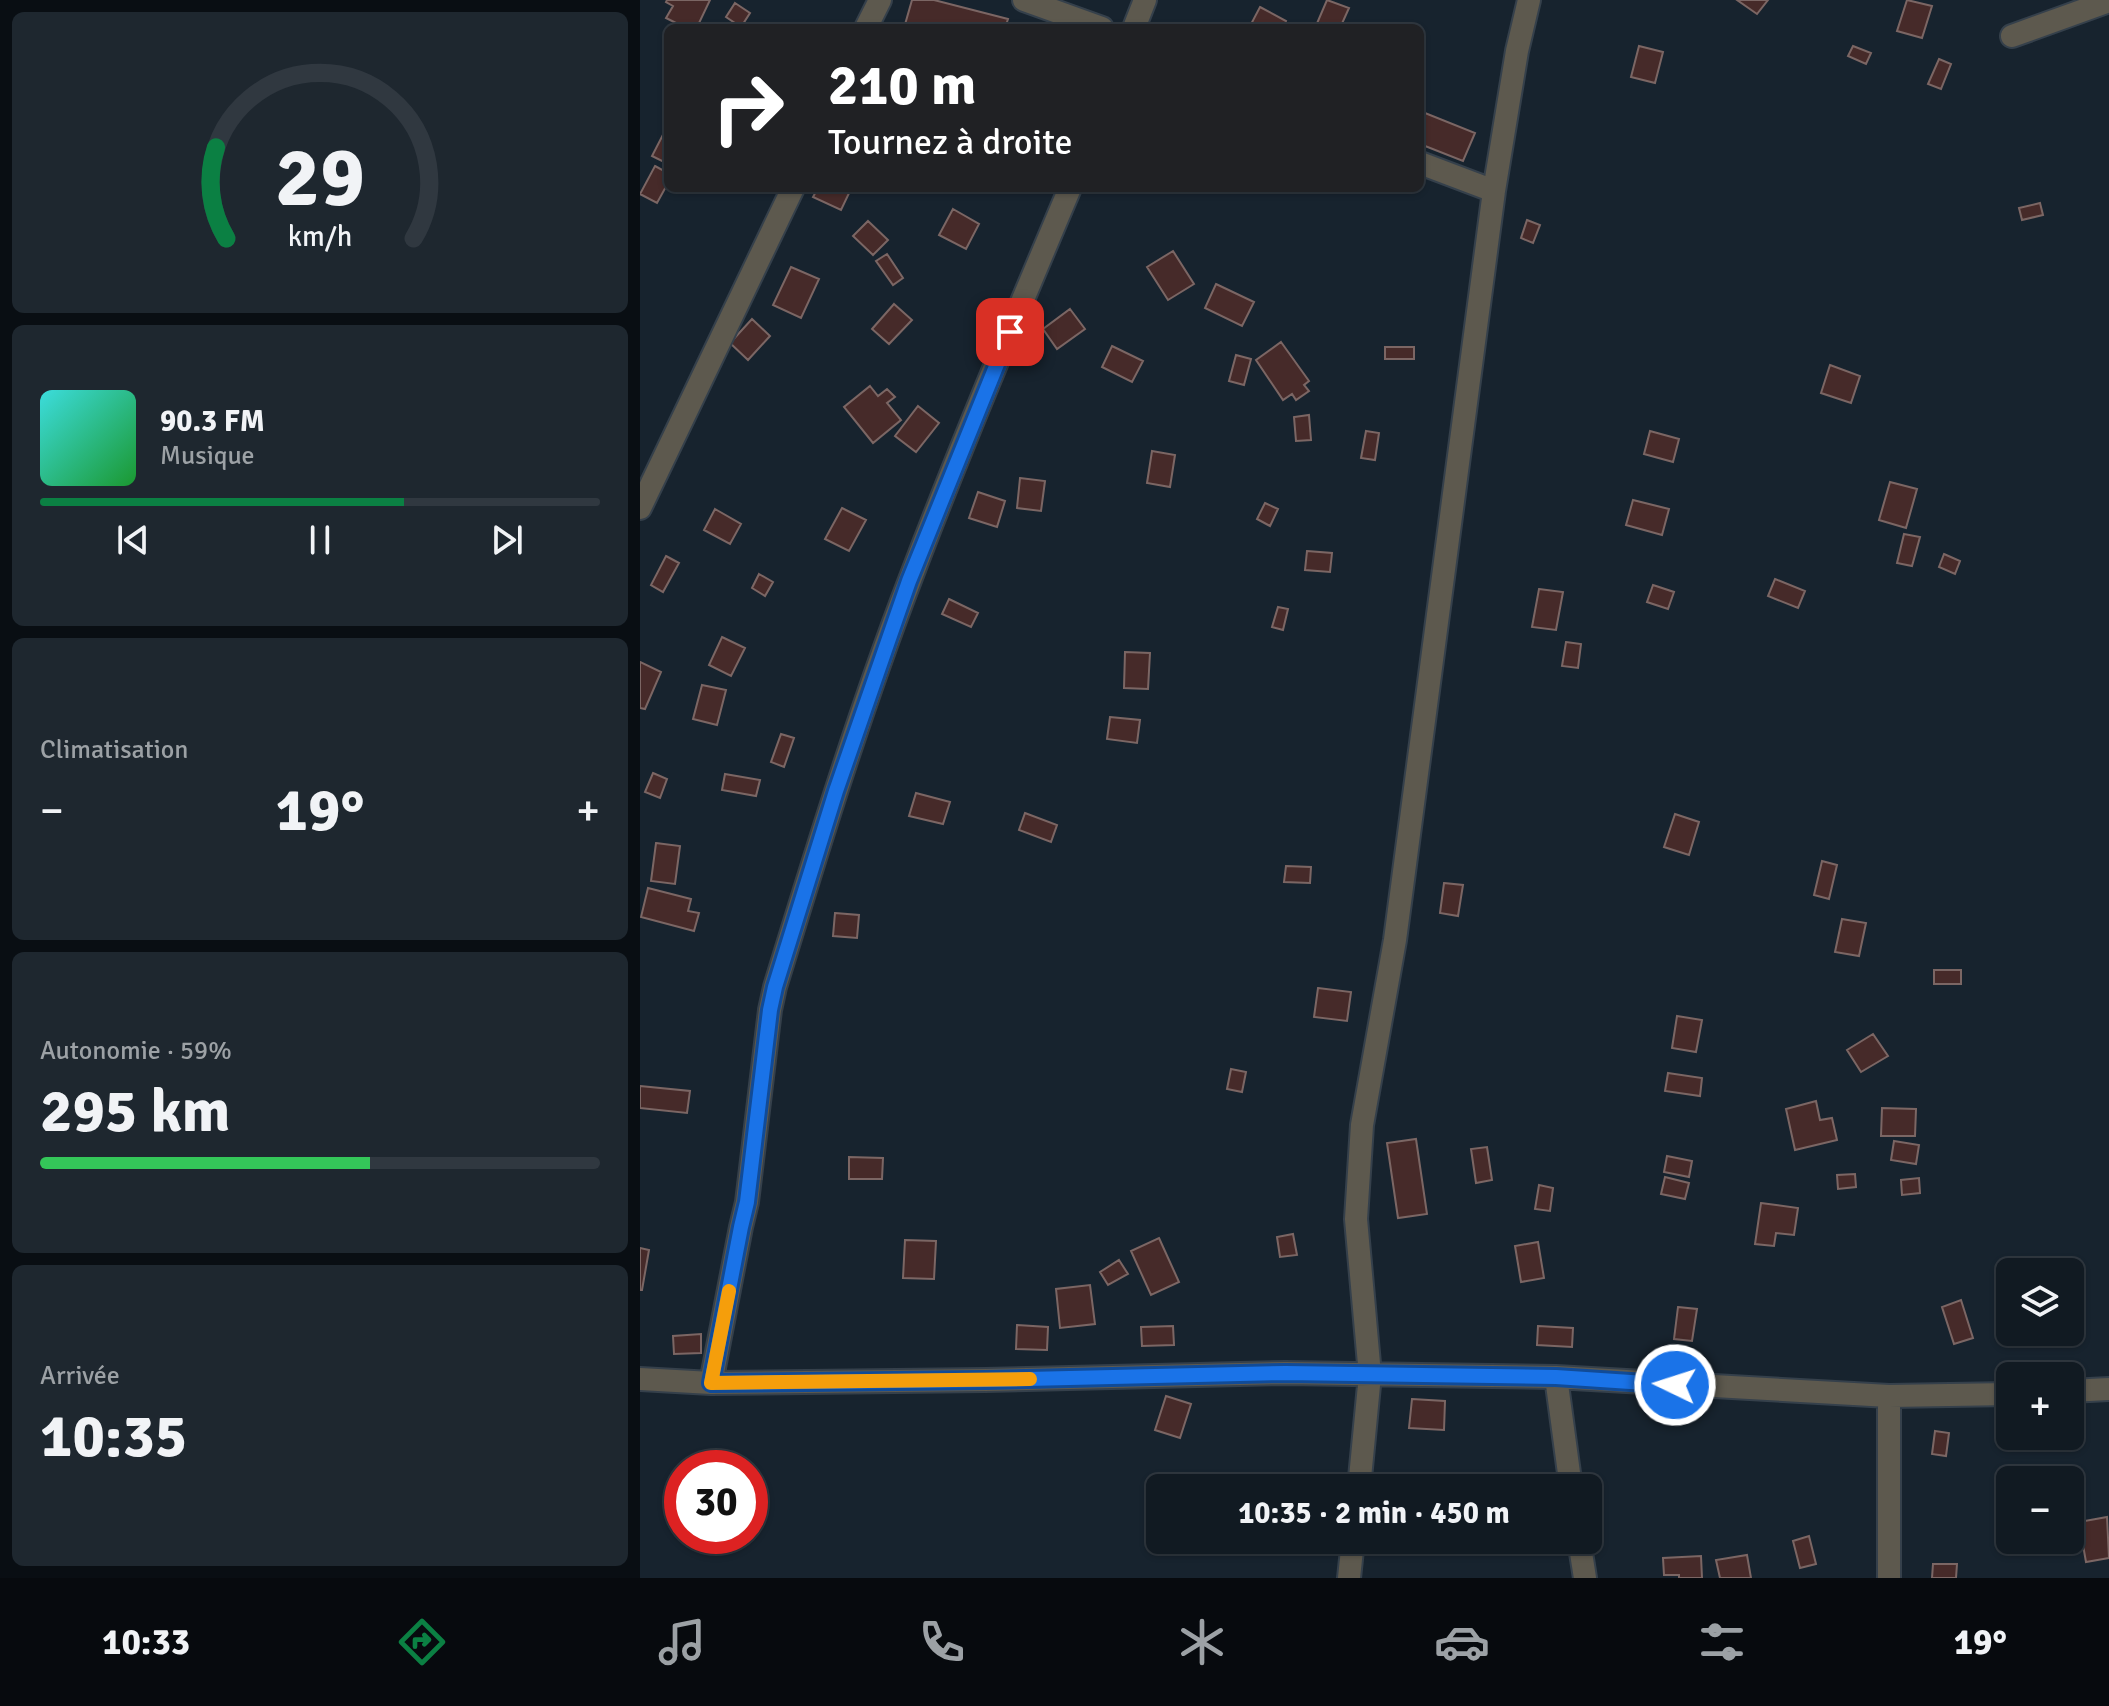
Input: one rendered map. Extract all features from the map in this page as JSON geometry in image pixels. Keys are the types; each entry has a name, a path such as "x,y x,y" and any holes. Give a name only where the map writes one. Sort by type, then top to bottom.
{"street":[{"path":"868,24 880,0"},
{"path":"1024,0 1091,24"},
{"path":"1136,24 1145,0"},
{"path":"1360,1474 1370,1375 1356,1219 1362,1125 1395,940 1494,191 1517,51 1529,0"},
{"path":"2012,36 2109,1"},
{"path":"1424,165 1494,191"},
{"path":"640,508 791,192"},
{"path":"711,1383 747,1202 775,987 836,791 909,581 1068,192"},
{"path":"640,1379 711,1383 1285,1373 1556,1377 1889,1396 1996,1394"},
{"path":"1556,1377 1569,1474"},
{"path":"2084,1390 2109,1389"},
{"path":"1889,1396 1889,1578"},
{"path":"1349,1578 1352,1554"},
{"path":"1581,1554 1585,1578"}],"building":[{"path":"710,0 701,24 678,24 666,18 673,6 666,2"},
{"path":"912,0 934,0 1008,19 1006,24 905,24"},
{"path":"1327,0 1349,8 1342,24 1317,24"},
{"path":"1737,0 1768,0 1757,14"},
{"path":"1907,0 1932,6 1922,38 1897,31"},
{"path":"735,3 750,13 743,24 736,24 726,17"},
{"path":"1260,7 1286,21 1285,24 1251,24"},
{"path":"1639,46 1663,52 1655,83 1631,77"},
{"path":"1853,46 1871,53 1866,64 1848,56"},
{"path":"1939,59 1951,64 1941,89 1928,84"},
{"path":"1424,113 1475,133 1463,161 1424,146"},
{"path":"664,133 664,162 652,156"},
{"path":"655,166 664,171 664,190 657,203 640,194"},
{"path":"816,192 850,192 841,210 813,197"},
{"path":"2040,203 2043,215 2022,220 2019,208"},
{"path":"953,209 979,224 966,249 939,235"},
{"path":"1527,220 1540,225 1533,243 1521,238"},
{"path":"868,221 888,240 873,255 853,236"},
{"path":"1173,251 1194,284 1168,300 1147,267"},
{"path":"887,254 903,278 893,285 876,261"},
{"path":"791,267 819,279 801,318 773,305"},
{"path":"1216,284 1254,302 1242,326 1205,308"},
{"path":"894,304 912,320 889,344 872,329"},
{"path":"1070,309 1085,329 1057,349 1043,329"},
{"path":"752,319 770,336 748,360 730,343"},
{"path":"1281,342 1309,381 1304,385 1309,391 1296,400 1292,394 1283,400 1256,360"},
{"path":"1112,346 1143,361 1132,382 1102,367"},
{"path":"1385,347 1414,347 1414,359 1385,359"},
{"path":"1236,355 1251,359 1244,385 1229,381"},
{"path":"1830,365 1860,376 1851,403 1821,393"},
{"path":"870,386 878,396 887,389 895,397 887,403 901,420 873,443 844,407"},
{"path":"918,406 939,423 916,452 895,436"},
{"path":"1309,415 1311,440 1296,441 1294,417"},
{"path":"1366,431 1379,433 1375,460 1361,458"},
{"path":"1650,431 1679,439 1673,462 1644,454"},
{"path":"1152,451 1175,455 1170,487 1147,483"},
{"path":"1020,478 1045,481 1041,511 1017,508"},
{"path":"1890,482 1917,489 1906,528 1879,520"},
{"path":"978,492 1005,501 997,527 969,518"},
{"path":"1633,500 1669,509 1662,535 1626,525"},
{"path":"1265,503 1278,509 1270,526 1257,519"},
{"path":"842,508 866,520 849,551 825,539"},
{"path":"715,509 741,524 730,544 704,530"},
{"path":"1904,534 1920,537 1912,566 1897,563"},
{"path":"1307,551 1332,553 1330,572 1305,570"},
{"path":"1944,554 1960,561 1955,574 1939,567"},
{"path":"666,556 679,563 663,592 651,585"},
{"path":"759,574 773,582 765,596 752,588"},
{"path":"1775,579 1805,591 1798,608 1768,596"},
{"path":"1653,585 1674,592 1668,609 1647,602"},
{"path":"1539,589 1563,592 1556,630 1532,627"},
{"path":"949,599 978,613 971,627 942,614"},
{"path":"1278,607 1288,609 1283,630 1272,627"},
{"path":"722,637 745,648 731,676 709,665"},
{"path":"1566,642 1581,644 1578,668 1562,666"},
{"path":"1125,652 1150,653 1148,689 1124,688"},
{"path":"640,662 661,672 645,709 640,708"},
{"path":"702,685 726,690 717,725 693,719"},
{"path":"1110,717 1140,720 1137,743 1107,739"},
{"path":"781,734 794,738 784,767 771,762"},
{"path":"653,773 667,779 660,798 645,792"},
{"path":"725,774 760,780 756,796 722,790"},
{"path":"916,793 950,802 943,824 909,816"},
{"path":"1025,813 1057,825 1051,842 1019,830"},
{"path":"1675,814 1699,822 1689,855 1664,847"},
{"path":"656,843 680,846 675,884 651,881"},
{"path":"1822,861 1837,865 1829,899 1814,895"},
{"path":"1286,866 1311,867 1310,883 1284,882"},
{"path":"1444,883 1463,885 1458,916 1440,913"},
{"path":"648,888 691,899 688,911 699,913 694,931 641,917"},
{"path":"835,913 859,915 857,938 833,936"},
{"path":"1842,919 1866,923 1859,956 1835,952"},
{"path":"1934,970 1961,970 1961,984 1934,984"},
{"path":"1318,988 1351,992 1347,1021 1314,1017"},
{"path":"1677,1016 1702,1020 1696,1052 1672,1048"},
{"path":"1873,1034 1888,1056 1861,1072 1847,1050"},
{"path":"1231,1069 1246,1072 1242,1092 1227,1089"},
{"path":"1668,1073 1702,1078 1700,1096 1665,1091"},
{"path":"640,1086 690,1091 687,1113 640,1108"},
{"path":"1816,1101 1820,1120 1832,1118 1837,1140 1795,1150 1786,1109"},
{"path":"1882,1108 1916,1109 1915,1136 1881,1136"},
{"path":"1416,1139 1427,1214 1398,1218 1387,1143"},
{"path":"1894,1141 1919,1145 1916,1164 1891,1160"},
{"path":"1487,1147 1492,1180 1476,1183 1471,1149"},
{"path":"1667,1156 1692,1161 1689,1177 1664,1172"},
{"path":"849,1157 883,1158 882,1179 849,1179"},
{"path":"1855,1174 1856,1187 1838,1189 1837,1175"},
{"path":"1665,1177 1689,1183 1685,1199 1661,1194"},
{"path":"1919,1178 1920,1193 1902,1195 1901,1180"},
{"path":"1539,1185 1553,1188 1550,1211 1535,1209"},
{"path":"1761,1203 1798,1208 1794,1235 1776,1233 1774,1246 1755,1244"},
{"path":"1293,1234 1297,1255 1280,1257 1277,1237"},
{"path":"1159,1238 1179,1282 1151,1295 1131,1251"},
{"path":"905,1240 936,1241 934,1279 903,1278"},
{"path":"1538,1242 1544,1278 1521,1282 1515,1246"},
{"path":"640,1248 649,1250 642,1290 640,1290"},
{"path":"1119,1260 1128,1274 1108,1285 1100,1272"},
{"path":"1090,1285 1095,1324 1060,1328 1056,1289"},
{"path":"1961,1300 1973,1338 1954,1344 1942,1307"},
{"path":"1678,1307 1697,1309 1692,1341 1674,1339"},
{"path":"1017,1325 1048,1327 1047,1350 1016,1349"},
{"path":"1173,1326 1174,1345 1142,1346 1141,1327"},
{"path":"1538,1326 1573,1328 1572,1347 1537,1345"},
{"path":"701,1334 701,1353 674,1354 673,1336"},
{"path":"1166,1396 1191,1404 1180,1438 1155,1430"},
{"path":"1412,1399 1445,1401 1444,1430 1409,1428"},
{"path":"1935,1431 1949,1433 1946,1456 1932,1454"},
{"path":"2107,1517 2109,1558 2086,1562 2084,1521"},
{"path":"1809,1536 1816,1564 1800,1568 1793,1541"},
{"path":"1747,1555 1751,1578 1720,1578 1716,1560"},
{"path":"1701,1556 1702,1578 1664,1575 1663,1558"},
{"path":"1933,1564 1957,1564 1956,1578 1932,1578"}],"slow traffic":[{"path":"729,1291 711,1383 1030,1379"}],"route":[{"path":"1010,332 909,581 836,791 775,987 747,1202 711,1383 1285,1373 1556,1377 1675,1385"}]}
